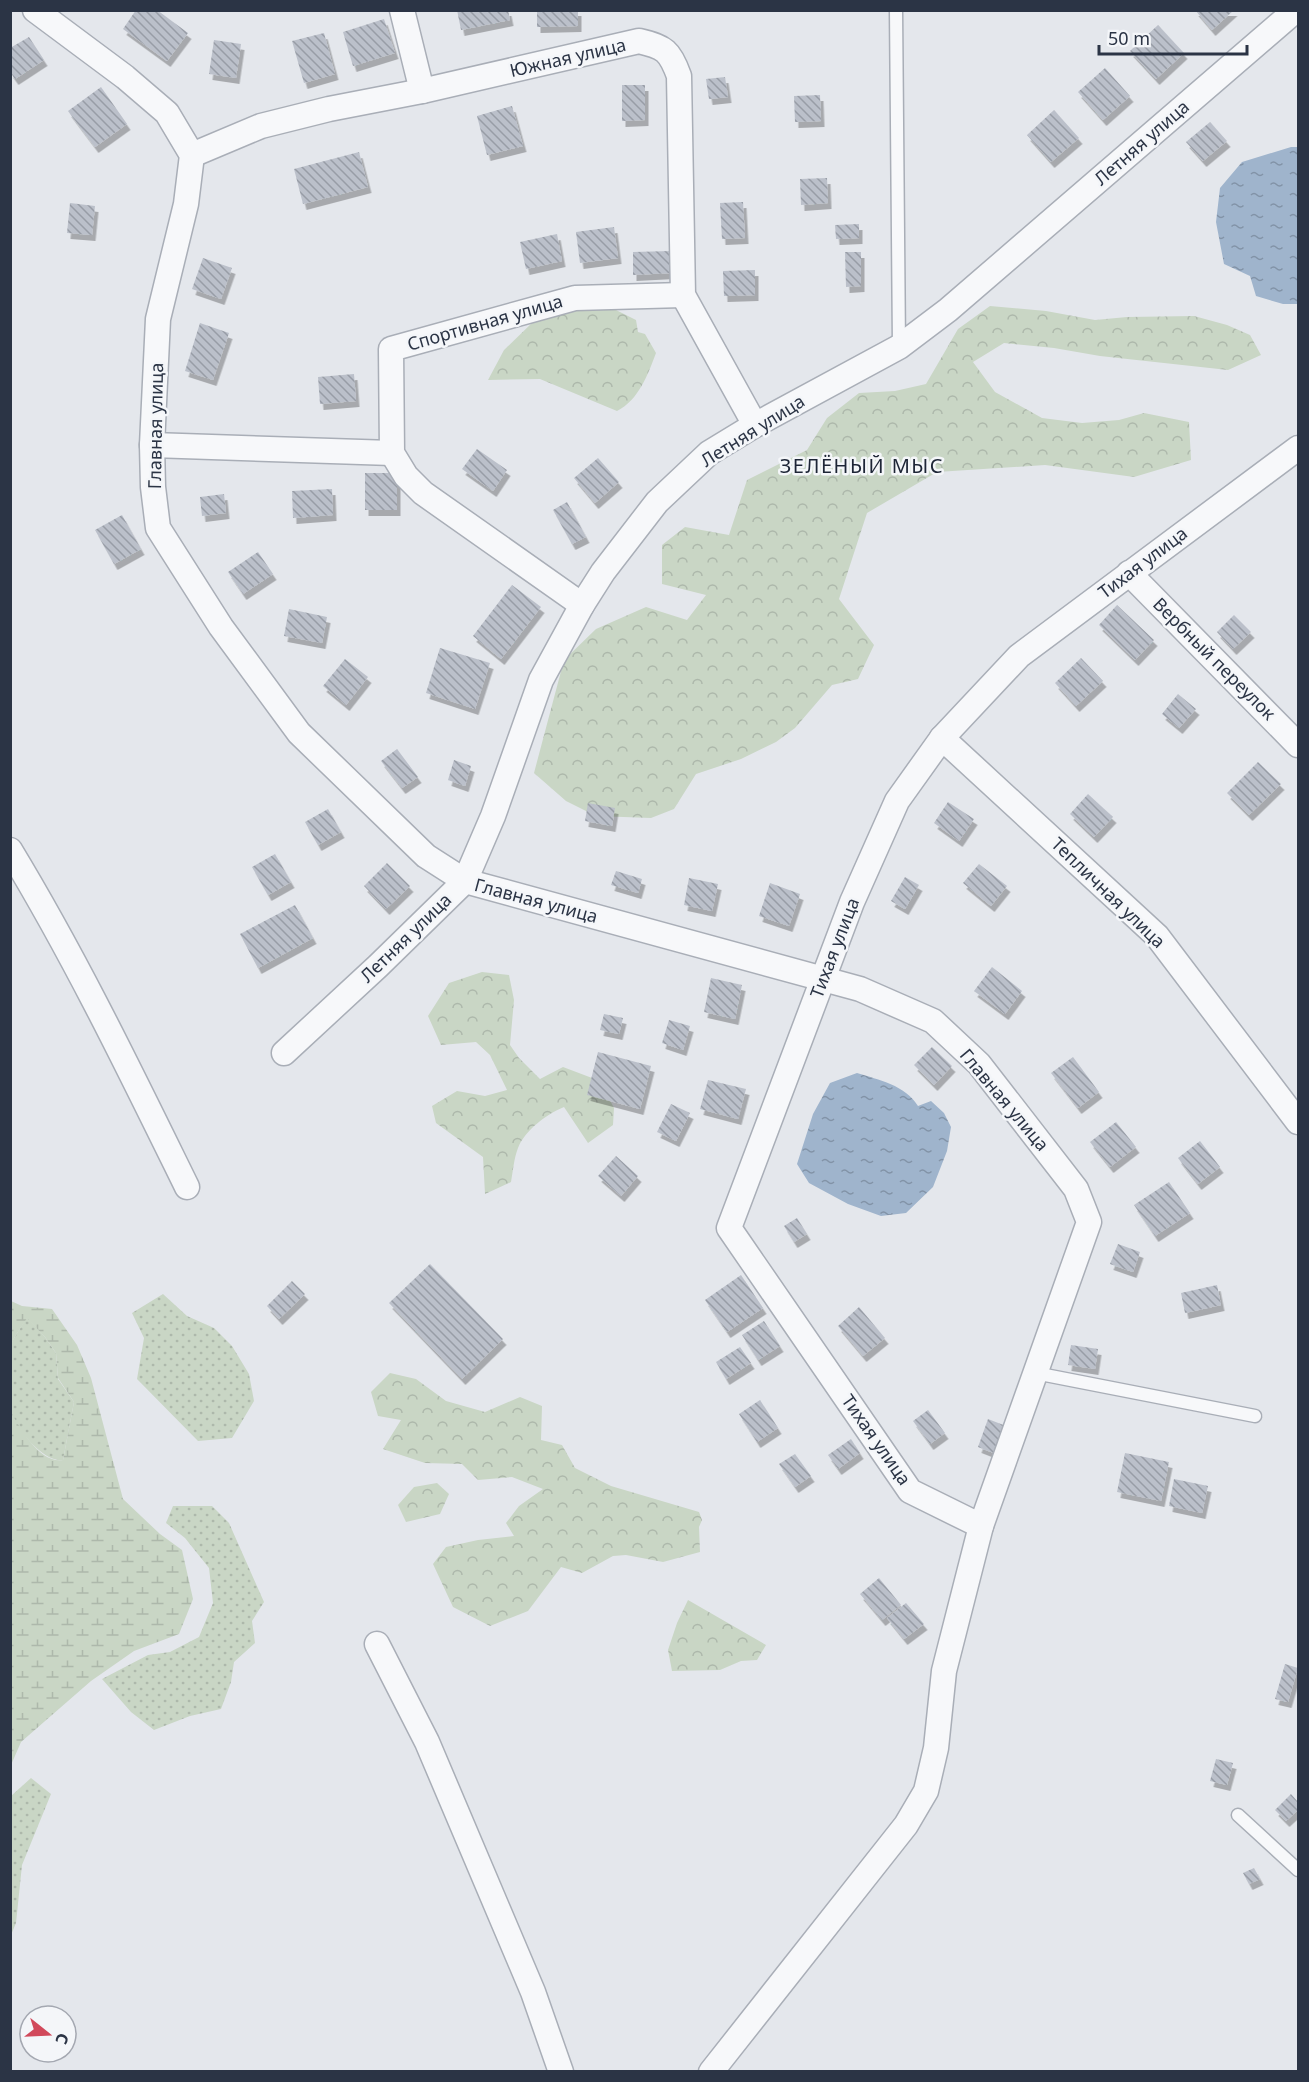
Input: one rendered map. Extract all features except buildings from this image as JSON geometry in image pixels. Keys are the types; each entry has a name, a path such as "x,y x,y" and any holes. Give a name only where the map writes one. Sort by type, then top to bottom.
{"street":[{"path":"402,10 422,91"},
{"name":"Летняя улица","path":"284,1053 465,881 493,816 542,681 582,605 603,572 657,502 709,453 755,425 899,347 948,310 1296,10"},
{"path":"35,11 125,77 166,113 192,155"},
{"name":"Южная улица","path":"192,155 261,126 329,108 422,91 639,41 659,46 673,60 678,76 683,295 755,425"},
{"name":"Главная улица","path":"192,155 186,204 159,319 152,445 153,487 158,528 221,627 299,732 426,856 465,881 860,989 933,1020 979,1064 1076,1189 1089,1222 981,1526 944,1671 936,1748 926,1791 906,1825 711,2072"},
{"name":"Спортивная улица","path":"392,453 391,349 574,298 683,295"},
{"path":"152,445 392,453 406,476 423,493 582,605"},
{"name":"Тихая улица","path":"981,1526 910,1491 729,1228 852,902 897,801 942,738 1019,656 1299,448"},
{"name":"Вербный переулок","path":"1130,573 1299,745"},
{"name":"Тепличная улица","path":"942,738 1157,936 1299,1122"},
{"path":"10,850 49,913 96,1002 187,1187"},
{"path":"377,1644 427,1742 533,1992 561,2072"}],"lane":[{"path":"896,10 899,347"},
{"path":"1035,1373 1255,1416"},
{"path":"1238,1815 1299,1870"}],"green space":[{"path":"990,306 1046,311 1095,320 1194,316 1227,325 1250,335 1261,355 1228,370 1004,343 973,362 995,392 1042,418 1082,423 1119,420 1144,413 1189,422 1191,460 1134,477 1045,465 937,472 867,513 839,599 874,645 858,679 832,685 795,728 776,742 741,759 696,774 674,809 651,818 596,816 566,801 534,773 564,660 596,629 646,607 687,620 706,595 662,584 662,545 685,527 729,535 747,480 807,450 827,418 859,393 895,391 926,384 958,329"},
{"path":"561,308 614,309 636,320 638,332 645,334 656,353 637,393 617,411 540,379 488,380 504,350 534,321"},
{"path":"482,972 509,975 514,1000 510,1045 519,1058 540,1079 563,1067 600,1081 614,1108 613,1125 588,1143 564,1107 544,1118 521,1141 511,1182 485,1194 483,1157 436,1123 432,1106 457,1091 485,1096 507,1090 490,1055 476,1042 441,1045 428,1016 449,983"},
{"path":"163,1294 187,1316 214,1328 232,1346 249,1374 254,1401 232,1438 198,1441 137,1379 144,1338 132,1313"},
{"path":"11,1301 22,1306 52,1309 77,1345 91,1378 123,1499 160,1534 182,1550 193,1599 179,1634 134,1651 91,1681 21,1742 11,1765 11,1412 25,1435 39,1451 55,1460 63,1460 74,1402 58,1378 56,1353 27,1318 11,1347"},
{"path":"27,1317 56,1353 58,1379 74,1402 63,1460 48,1456 32,1444 11,1412 9,1400 10,1347"},
{"path":"390,1373 416,1379 446,1401 485,1412 520,1397 542,1406 541,1440 562,1445 575,1468 611,1486 699,1512 702,1520 699,1527 700,1552 663,1562 626,1555 613,1556 582,1573 561,1567 528,1611 490,1626 453,1607 433,1564 446,1547 478,1540 514,1536 506,1523 519,1506 543,1489 512,1477 478,1480 462,1464 425,1463 383,1449 401,1420 378,1416 371,1392"},
{"path":"437,1483 449,1494 440,1514 406,1522 398,1505 414,1487"},
{"path":"173,1506 212,1506 229,1523 264,1602 252,1621 255,1643 234,1662 231,1682 221,1709 190,1716 154,1730 131,1712 102,1679 148,1655 170,1652 199,1637 213,1603 209,1568 185,1538 166,1523"},
{"path":"688,1600 766,1645 757,1660 741,1661 720,1670 672,1671 668,1650"},
{"path":"31,1778 51,1794 22,1865 16,1923 11,1935 11,1796"}],"water":[{"path":"1291,147 1298,147 1298,304 1283,304 1256,296 1250,276 1224,264 1216,222 1220,188 1242,162"},
{"path":"857,1073 899,1088 918,1106 931,1101 944,1113 951,1127 947,1151 933,1187 906,1213 881,1216 848,1204 809,1183 797,1164 813,1114 830,1083"}],"district":[{"name":"ЗЕЛЁНЫЙ МЫС","path":"862,466"}]}
